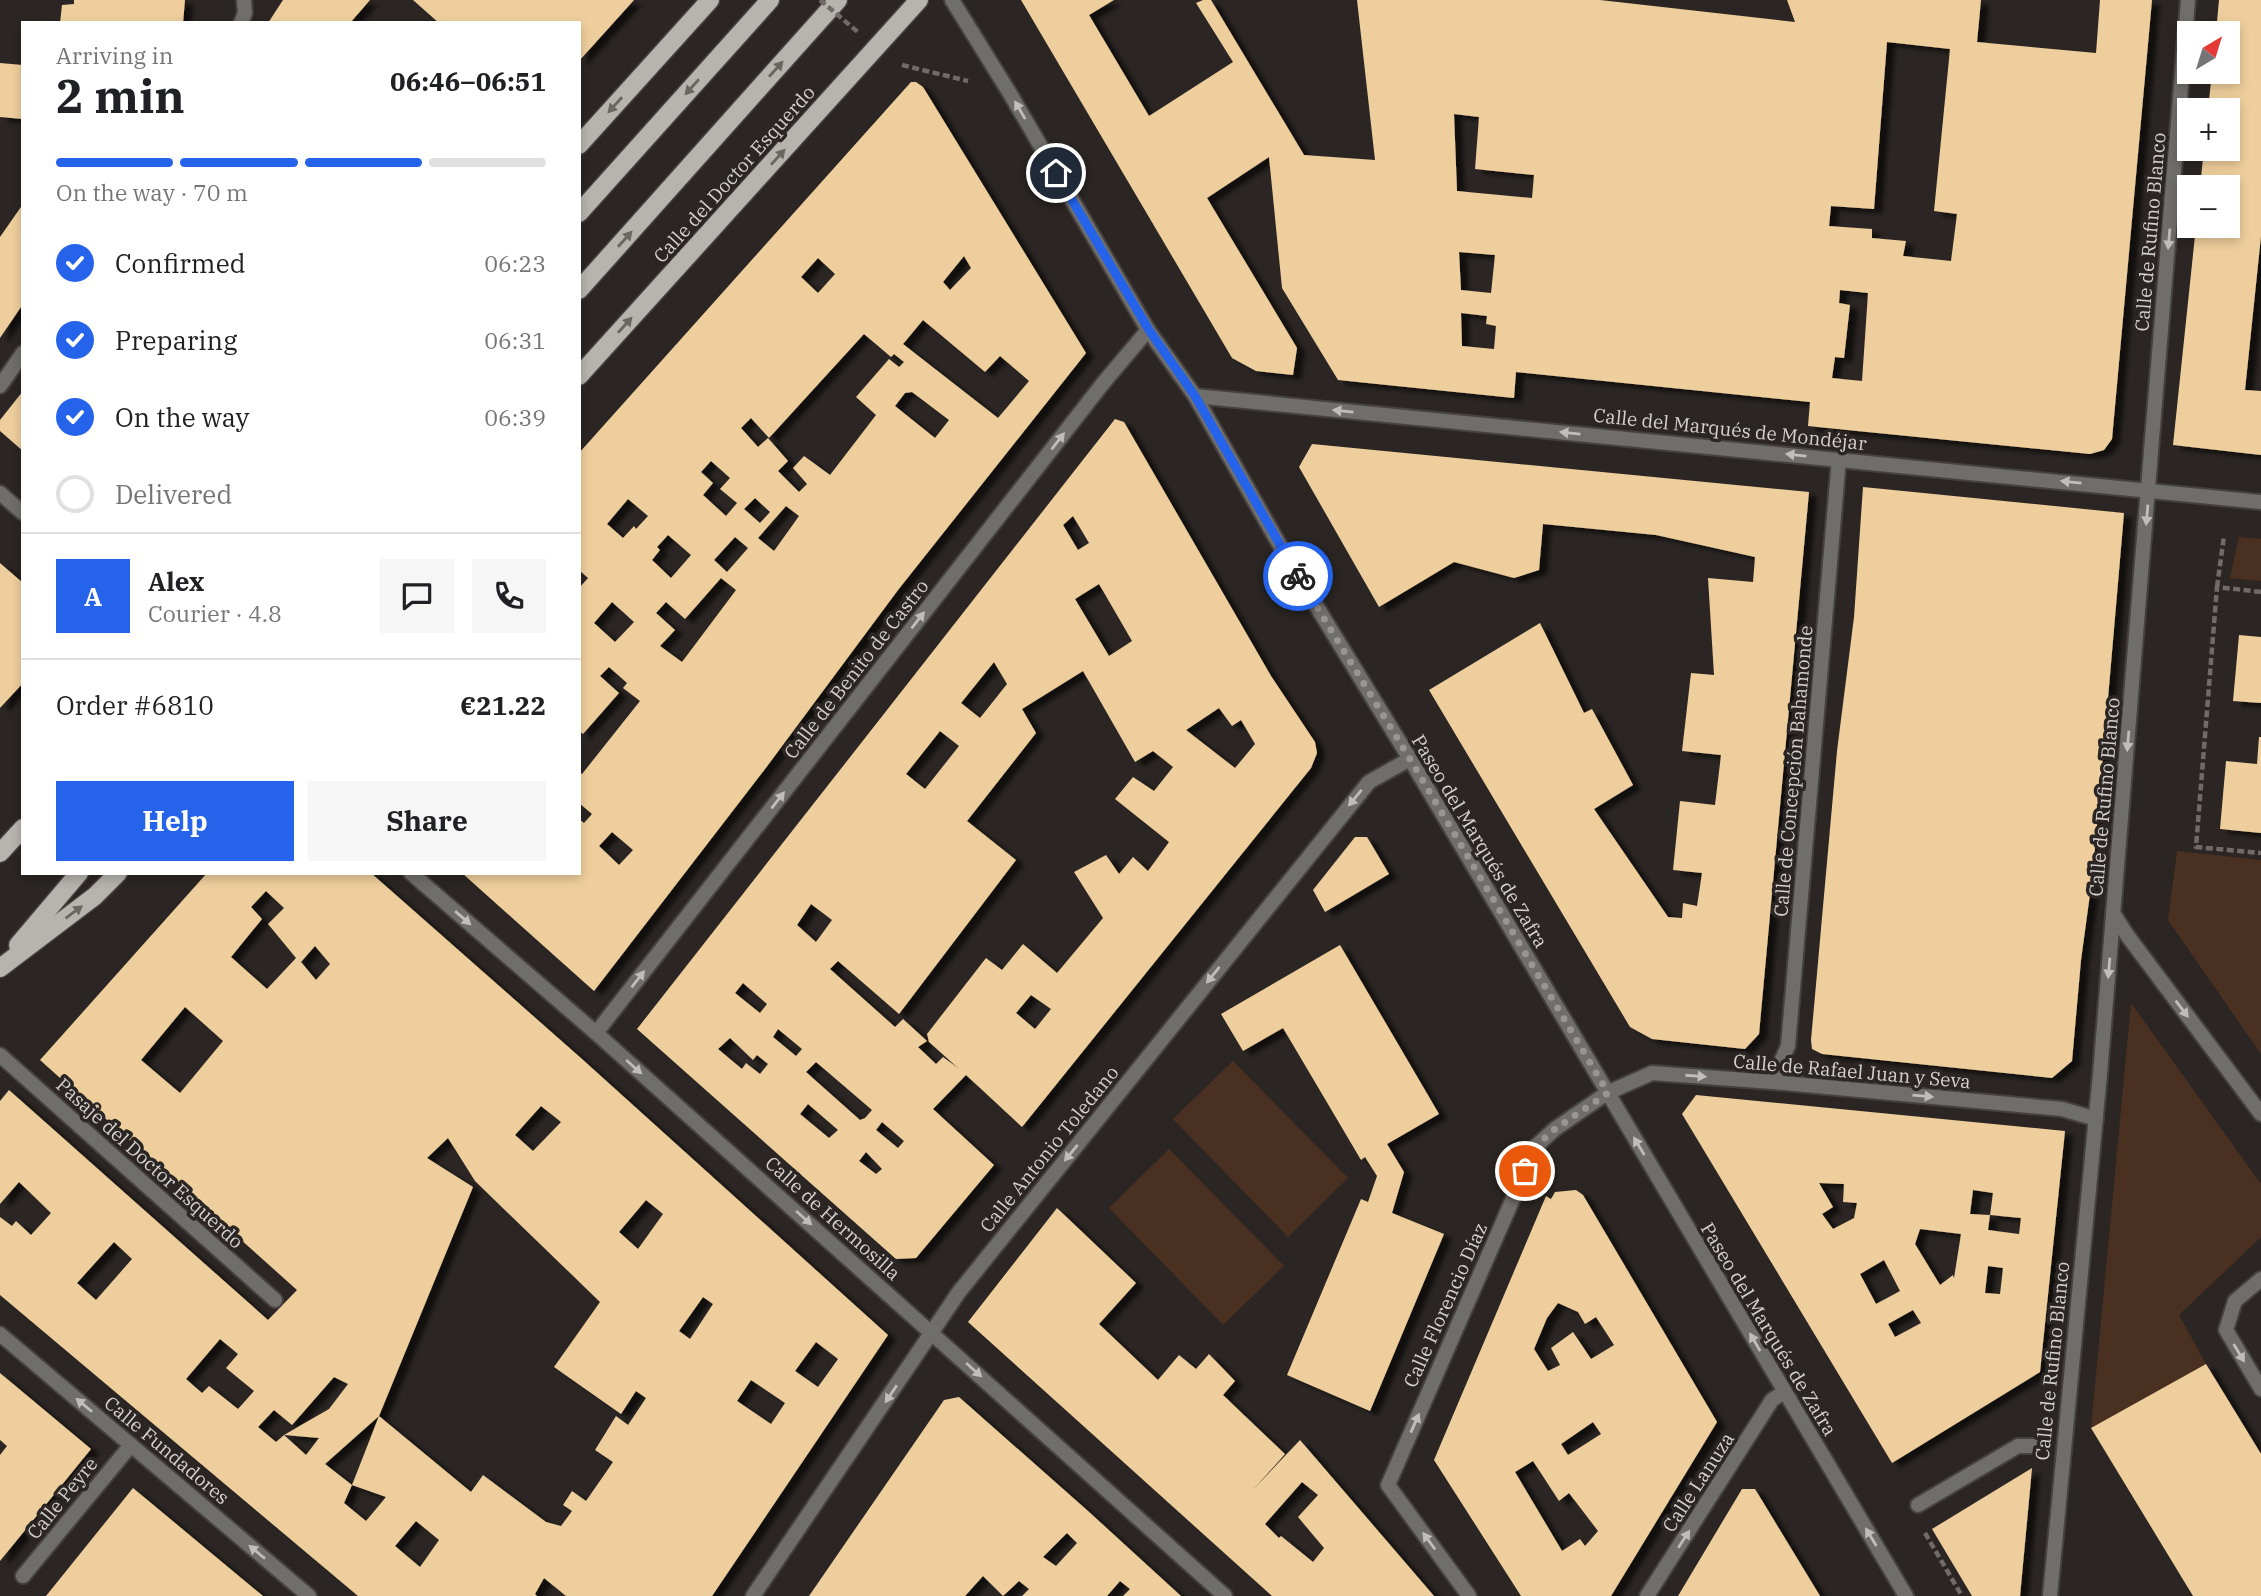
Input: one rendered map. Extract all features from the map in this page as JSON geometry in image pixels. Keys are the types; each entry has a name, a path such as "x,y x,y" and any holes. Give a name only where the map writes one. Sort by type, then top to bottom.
{"main road":[{"path":"581,143 710,0"},
{"path":"581,211 770,0"},
{"name":"Calle del Doctor Esquerdo","path":"581,288 838,0"},
{"name":"Calle del Doctor Esquerdo","path":"581,374 919,0"},
{"path":"0,853 21,830"},
{"path":"0,967 77,875"},
{"path":"0,967 95,896 116,875"}],"street":[{"path":"242,21 245,13 244,0"},
{"name":"Paseo del Marqués de Zafra","path":"952,0 1149,330 1195,396 1287,558 1410,759 1906,1596"},
{"name":"Calle de Rufino Blanco","path":"2050,1596 2096,1119 2188,0"},
{"name":"Calle de Benito de Castro","path":"596,1033 1095,393 1149,330"},
{"path":"0,386 21,356"},
{"name":"Calle del Marqués de Mondéjar","path":"1195,396 2261,502"},
{"name":"Calle de Concepción Bahamonde","path":"1772,1082 1788,1045 1839,459"},
{"path":"0,493 21,511"},
{"name":"Calle Antonio Toledano","path":"753,1596 896,1387 930,1331 968,1281 1369,782 1410,759"},
{"name":"Calle de Hermosilla","path":"413,875 596,1033 1225,1596"},
{"path":"2113,914 2261,1114"},
{"name":"Pasaje del Doctor Esquerdo","path":"0,1055 275,1300"},
{"name":"Calle de Rafael Juan y Seva","path":"1608,1093 1652,1073 2062,1109 2096,1119"},
{"name":"Calle Florencio Díaz","path":"1469,1596 1388,1485 1536,1146 1555,1129 1608,1093"},
{"path":"2261,1279 2235,1301 2226,1330 2261,1389"},
{"name":"Calle Fundadores","path":"0,1334 309,1596"},
{"name":"Calle Lanuza","path":"1647,1596 1772,1400 1784,1392"},
{"name":"Calle Peyre","path":"23,1576 131,1445"},
{"path":"1918,1505 2018,1446 2034,1446"}],"path":[{"path":"820,0 895,63 1009,92"},
{"path":"2224,536 2217,587 2196,847 2261,853"},
{"path":"2217,587 2261,592"},
{"path":"1918,1505 1911,1510 1962,1596"}],"shaded area":[{"path":"2239,537 2261,539 2261,581 2230,578"},
{"path":"2177,851 2261,860 2261,1054 2168,920"},
{"path":"2131,1003 2261,1184 2261,1237 2179,1315 2206,1364 2091,1428"},
{"path":"1233,1061 1348,1178 1288,1237 1173,1119"},
{"path":"1169,1149 1284,1266 1223,1325 1109,1208"}],"building":[{"path":"74,0 185,0 183,21 60,21 62,5 74,4"},
{"path":"283,0 370,0 352,21 269,21"},
{"path":"413,0 634,0 581,59 581,21 437,21"},
{"path":"1021,0 1114,0 1089,15 1149,116 1233,62 1196,3 1211,0 1304,155 1375,160 1357,0 1600,0 1795,22 1787,0 1981,0 1977,42 2096,53 2100,0 2152,0 2112,439 2104,450 2090,454 1808,426 1810,402 1516,372 1514,398 1338,380 1282,288 1269,157 1207,198 1297,348 1293,375 1256,371 1232,358","holes":["1887,42 1950,49 1934,211 1957,214 1951,261 1903,256 1906,241 1872,238 1872,229 1829,226 1831,206 1874,209","1454,114 1479,117 1475,169 1534,175 1532,198 1457,191","1459,252 1495,255 1491,293 1461,290","1840,290 1868,293 1862,381 1832,378 1835,357 1844,358 1850,305 1839,303","1461,313 1487,316 1486,324 1496,326 1494,349 1462,346"]},
{"path":"2219,0 2261,0 2261,236 2245,390 2261,391 2261,455 2173,445 2195,238 2240,238 2240,175 2201,175 2203,161 2240,161 2240,98 2209,98 2211,84 2240,84 2240,21 2217,21"},
{"path":"0,63 21,65 21,119 0,117"},
{"path":"911,82 916,82 923,87 1086,353 898,590 765,769 594,991 464,875 581,875 581,821 584,823 592,814 581,805 581,773 640,701 623,688 627,683 609,667 600,676 619,693 583,734 581,732 581,586 588,578 581,572 581,451","holes":["964,256 971,268 950,290 943,282","818,258 835,274 818,293 801,277","923,320 985,372 1000,356 1029,381 998,418 903,344","864,334 891,357 894,354 904,362 899,367 889,359 856,397 876,415 830,475 804,456 793,468 807,484 799,492 778,471 788,461 768,438 758,447 741,428 751,418 769,438","912,392 949,420 935,438 895,406 905,393","711,461 730,478 720,489 737,503 726,516 703,495 713,483 701,472","755,498 770,512 760,523 744,509","628,499 648,516 623,538 607,524","786,506 799,516 774,551 758,538","668,535 691,555 671,578 652,560 660,550 657,547","735,537 748,548 727,572 714,560","721,578 736,590 682,662 660,646 675,630 656,613 666,602 685,619","612,602 634,622 615,642 594,623","612,832 633,850 619,865 599,846"]},
{"path":"21,207 21,307 0,338 0,237"},
{"path":"21,394 21,449 0,431 0,420"},
{"path":"1115,419 1124,422 1271,676 1315,742 1317,753 1311,768 1022,1127 966,1075 933,1109 994,1165 916,1258 896,1259 637,1029","holes":["1073,516 1089,543 1078,550 1063,525","1099,584 1132,641 1109,656 1075,599","994,662 1007,684 980,718 961,703","1083,671 1135,762 1153,751 1173,767 1154,791 1133,777 1115,799 1169,842 1148,871 1133,857 1119,874 1106,855 1074,872 1103,918 1057,973 1023,944 1002,970 986,958 927,1034 929,1042 958,1068 943,1057 936,1064 918,1047 927,1041 903,1019 895,1027 830,969 838,961 899,1014 1016,860 967,821 1036,733 1022,709","1219,708 1232,726 1241,720 1255,744 1235,768 1186,730","940,731 959,746 925,789 906,774","811,904 832,920 816,942 797,925","743,983 767,1004 760,1013 735,993","1031,995 1051,1009 1035,1029 1016,1013","778,1029 802,1049 796,1056 773,1037","730,1038 753,1060 757,1055 768,1064 760,1074 746,1063 742,1069 718,1049","816,1062 872,1110 860,1120 806,1072","808,1104 838,1130 829,1138 800,1114","882,1122 904,1141 898,1148 876,1130","866,1152 882,1169 876,1174 859,1161"]},
{"path":"1312,444 1809,492 1759,1034 1745,1049 1652,1039 1630,1027 1429,690 1540,623 1584,713 1592,709 1633,785 1594,809 1668,917 1682,918 1683,903 1697,906 1702,873 1673,870 1680,801 1715,805 1721,755 1682,751 1691,673 1714,675 1708,578 1753,582 1755,557 1656,535 1543,524 1539,570 1514,578 1454,562 1379,607 1299,467"},
{"path":"1863,487 2124,513 2093,872 2081,960 2072,1061 2052,1078 1822,1054 1812,1049 1837,751 1854,617"},
{"path":"0,563 21,581 21,685 0,708"},
{"path":"2239,635 2261,637 2261,703 2233,701"},
{"path":"2259,737 2261,833 2220,829 2226,761 2257,764"},
{"path":"1355,837 1367,837 1389,874 1325,912 1313,890"},
{"path":"205,875 373,875 888,1335 712,1596 566,1596 544,1578 535,1594 537,1596 358,1596 0,1295 0,1217 12,1226 16,1221 31,1235 51,1213 19,1182 0,1204 0,1101 9,1090 268,1320 297,1290 40,1060","holes":["266,891 284,908 268,924 296,958 267,989 231,957 262,919 251,907","315,946 330,964 316,980 301,962","185,1007 223,1041 180,1093 141,1060","541,1106 561,1122 533,1151 515,1135","448,1138 475,1181 600,1302 554,1367 621,1414 636,1391 646,1398 628,1425 616,1416 595,1450 613,1462 586,1501 572,1491 563,1505 572,1511 561,1526 546,1522 483,1475 471,1492 379,1416 473,1187 427,1158","646,1200 663,1214 638,1249 619,1232","114,1242 132,1259 96,1300 77,1283","703,1297 713,1304 690,1339 679,1331","220,1339 238,1354 226,1368 254,1391 238,1409 209,1386 202,1393 186,1379","816,1342 838,1359 818,1387 795,1371","334,1377 348,1384 329,1409 276,1442 258,1427 274,1410 292,1425","751,1380 785,1403 771,1424 737,1401","379,1416 352,1485 325,1464","284,1435 319,1438 306,1455","352,1485 386,1497 366,1521 344,1503","416,1521 439,1540 420,1567 395,1546"]},
{"path":"1340,945 1439,1114 1387,1144 1404,1172 1392,1213 1444,1234 1370,1411 1287,1375 1361,1199 1368,1202 1377,1176 1365,1157 1361,1160 1283,1028 1243,1051 1221,1014"},
{"path":"1696,1095 2065,1131 2040,1372 1892,1463 1682,1114","holes":["1819,1183 1844,1184 1843,1202 1857,1203 1854,1218 1833,1229 1822,1214 1833,1207","1973,1190 1993,1193 1990,1215 1970,1214","1990,1215 2021,1218 2019,1234 1988,1230","1920,1229 1961,1234 1954,1278 1953,1275 1940,1285 1915,1244","1884,1260 1900,1291 1876,1304 1860,1274","1988,1266 2003,1268 2000,1294 1985,1293","1913,1310 1921,1323 1895,1337 1888,1324"]},
{"path":"1576,1190 1583,1195 1717,1422 1611,1596 1521,1596 1434,1460 1546,1196 1551,1199 1555,1192","holes":["1558,1303 1578,1312 1585,1324 1596,1317 1614,1345 1591,1359 1573,1332 1551,1348 1560,1365 1548,1371 1534,1349 1547,1318","1593,1422 1601,1434 1568,1455 1561,1444","1533,1461 1559,1501 1569,1493 1598,1531 1585,1546 1580,1539 1562,1551 1515,1472"]},
{"path":"1057,1208 1136,1283 1099,1324 1158,1380 1179,1355 1196,1369 1209,1354 1235,1381 1223,1395 1285,1454 1252,1491 1300,1440 1434,1596 1272,1596 968,1322","holes":["1302,1482 1318,1495 1298,1517 1324,1548 1313,1562 1281,1536 1279,1538 1265,1524"]},
{"path":"2206,1364 2261,1454 2261,1596 2193,1596 2091,1428"},
{"path":"0,1373 91,1449 0,1561 0,1455 7,1446 0,1440"},
{"path":"959,1397 1181,1596 1123,1596 1130,1589 1120,1581 1107,1596 1022,1596 1029,1589 1019,1581 1003,1596 983,1576 965,1596 809,1596 944,1400","holes":["1067,1533 1077,1543 1056,1566 1043,1557"]},
{"path":"2032,1468 2020,1596 1972,1596 1932,1529"},
{"path":"133,1488 246,1582 263,1596 46,1596"},
{"path":"1742,1489 1755,1489 1820,1596 1678,1596"}],"way so far":[{"path":"1298,576 1608,1093 1555,1129 1536,1146 1525,1171"}],"route":[{"path":"1056,173 1149,330 1195,396 1298,576"}]}
